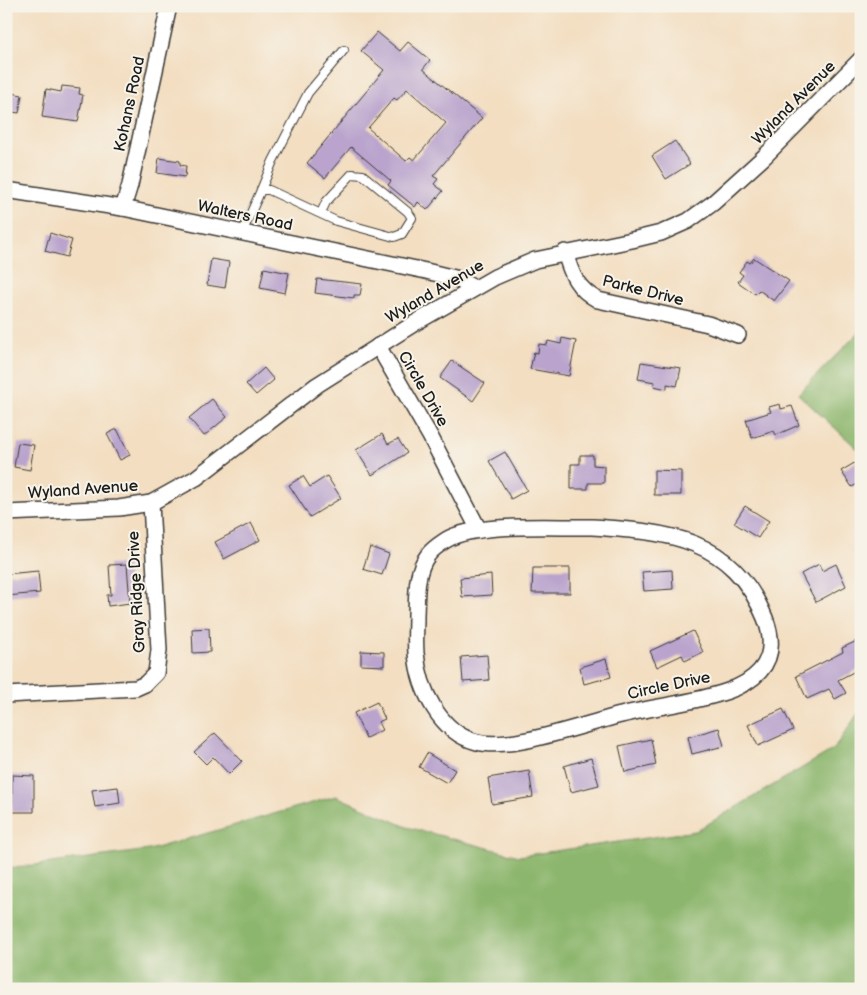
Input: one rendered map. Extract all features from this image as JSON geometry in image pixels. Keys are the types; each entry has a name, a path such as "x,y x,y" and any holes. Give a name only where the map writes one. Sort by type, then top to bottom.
{"street":[{"name":"Kohans Road","path":"123,208 130,185 168,6"},
{"name":"Wyland Avenue","path":"6,513 119,508 150,502 189,482 280,411 378,346 474,288 535,260 565,252 642,238 661,233 688,221 713,203 764,157 861,60"},
{"name":"Walters Road","path":"6,190 123,208 455,278 474,288"},
{"name":"Parke Drive","path":"565,252 576,281 587,294 598,300 632,310 708,324 738,335"},
{"name":"Circle Drive","path":"378,346 430,436 479,530"},
{"name":"Gray Ridge Drive","path":"6,695 133,688 152,678 158,666 159,650 150,502"},
{"name":"Circle Drive","path":"592,527 624,529 664,534 706,548 721,557 742,580 763,613 771,647 766,663 757,674 739,686 706,697 621,714 518,741 483,744 468,739 444,723 424,686 416,655 416,596 420,572 428,554 456,535 479,530 592,527"}],"lane":[{"path":"242,233 273,161 308,93 344,50"},
{"path":"261,190 269,190 336,220 394,237 402,234 412,218 408,212 363,175 352,174 326,202 321,213"}],"green space":[{"path":"861,330 861,452 798,394"},
{"path":"861,709 861,989 6,989 6,869 149,850 336,796 407,827 519,856 696,831 834,749"}],"building":[{"path":"377,32 400,51 408,42 430,60 423,69 482,118 433,176 438,179 434,184 443,191 427,210 418,202 415,207 388,185 391,181 351,147 325,178 307,163 384,70 361,51","holes":["407,89 446,123 414,160 410,157 406,161 368,128 394,98 397,100"]},
{"path":"62,86 80,88 79,94 83,95 78,122 42,117 46,89 61,92"},
{"path":"6,92 22,95 19,113 6,111"},
{"path":"675,141 690,164 666,179 652,156"},
{"path":"159,158 180,161 180,165 186,166 185,177 157,173"},
{"path":"50,233 72,240 67,257 45,251"},
{"path":"754,258 789,281 774,301 759,290 755,294 738,282 743,275 739,272 747,261 750,263"},
{"path":"211,259 229,262 225,288 207,285"},
{"path":"264,268 289,273 285,293 260,288"},
{"path":"317,279 362,284 360,295 354,295 354,298 315,293"},
{"path":"562,338 576,341 569,376 530,369 534,352 538,353 539,344 547,345 548,341 561,344"},
{"path":"452,361 485,383 473,401 440,378"},
{"path":"641,362 681,368 677,386 667,384 667,389 654,386 655,382 638,379"},
{"path":"264,368 274,380 256,395 246,384"},
{"path":"212,399 227,417 204,436 189,418"},
{"path":"780,404 781,409 792,406 799,425 776,435 774,431 752,438 746,420 771,412 769,407"},
{"path":"117,429 130,455 120,460 107,434"},
{"path":"382,434 388,444 398,439 407,453 372,475 356,450"},
{"path":"18,443 34,445 30,470 14,467"},
{"path":"505,452 527,490 511,499 489,461"},
{"path":"580,455 593,455 593,465 604,466 604,483 588,483 588,489 571,489 571,464 580,464"},
{"path":"861,459 861,482 852,487 841,471"},
{"path":"654,470 681,471 681,495 654,495"},
{"path":"303,476 310,487 327,476 341,498 310,517 289,485"},
{"path":"745,506 769,521 758,538 734,523"},
{"path":"251,523 260,540 224,559 215,542"},
{"path":"370,547 389,554 382,575 363,569"},
{"path":"127,564 130,603 108,606 107,595 111,595 109,565"},
{"path":"819,564 822,571 836,564 846,586 816,602 801,574"},
{"path":"533,568 570,568 570,593 532,593"},
{"path":"672,570 673,589 644,591 642,572"},
{"path":"38,571 40,593 6,596 6,574"},
{"path":"491,575 492,595 462,597 460,578"},
{"path":"209,628 210,652 193,653 192,629"},
{"path":"693,631 703,652 685,661 682,655 657,667 650,651"},
{"path":"861,639 861,668 838,680 846,693 835,699 829,689 807,699 796,676 843,652 842,648"},
{"path":"361,651 384,652 384,666 361,665"},
{"path":"487,655 489,680 463,682 461,657"},
{"path":"606,659 611,677 584,684 580,667"},
{"path":"377,702 385,719 378,722 382,730 366,738 354,713"},
{"path":"783,709 793,730 758,746 748,725"},
{"path":"719,728 724,746 692,754 688,737"},
{"path":"215,733 242,761 229,774 213,757 206,764 194,752"},
{"path":"651,739 656,765 625,772 619,746"},
{"path":"427,753 455,770 447,783 419,767"},
{"path":"591,758 599,785 571,792 564,766"},
{"path":"529,771 533,797 492,804 488,778"},
{"path":"12,775 34,776 34,812 12,812"},
{"path":"118,787 120,803 95,807 92,790"}]}
